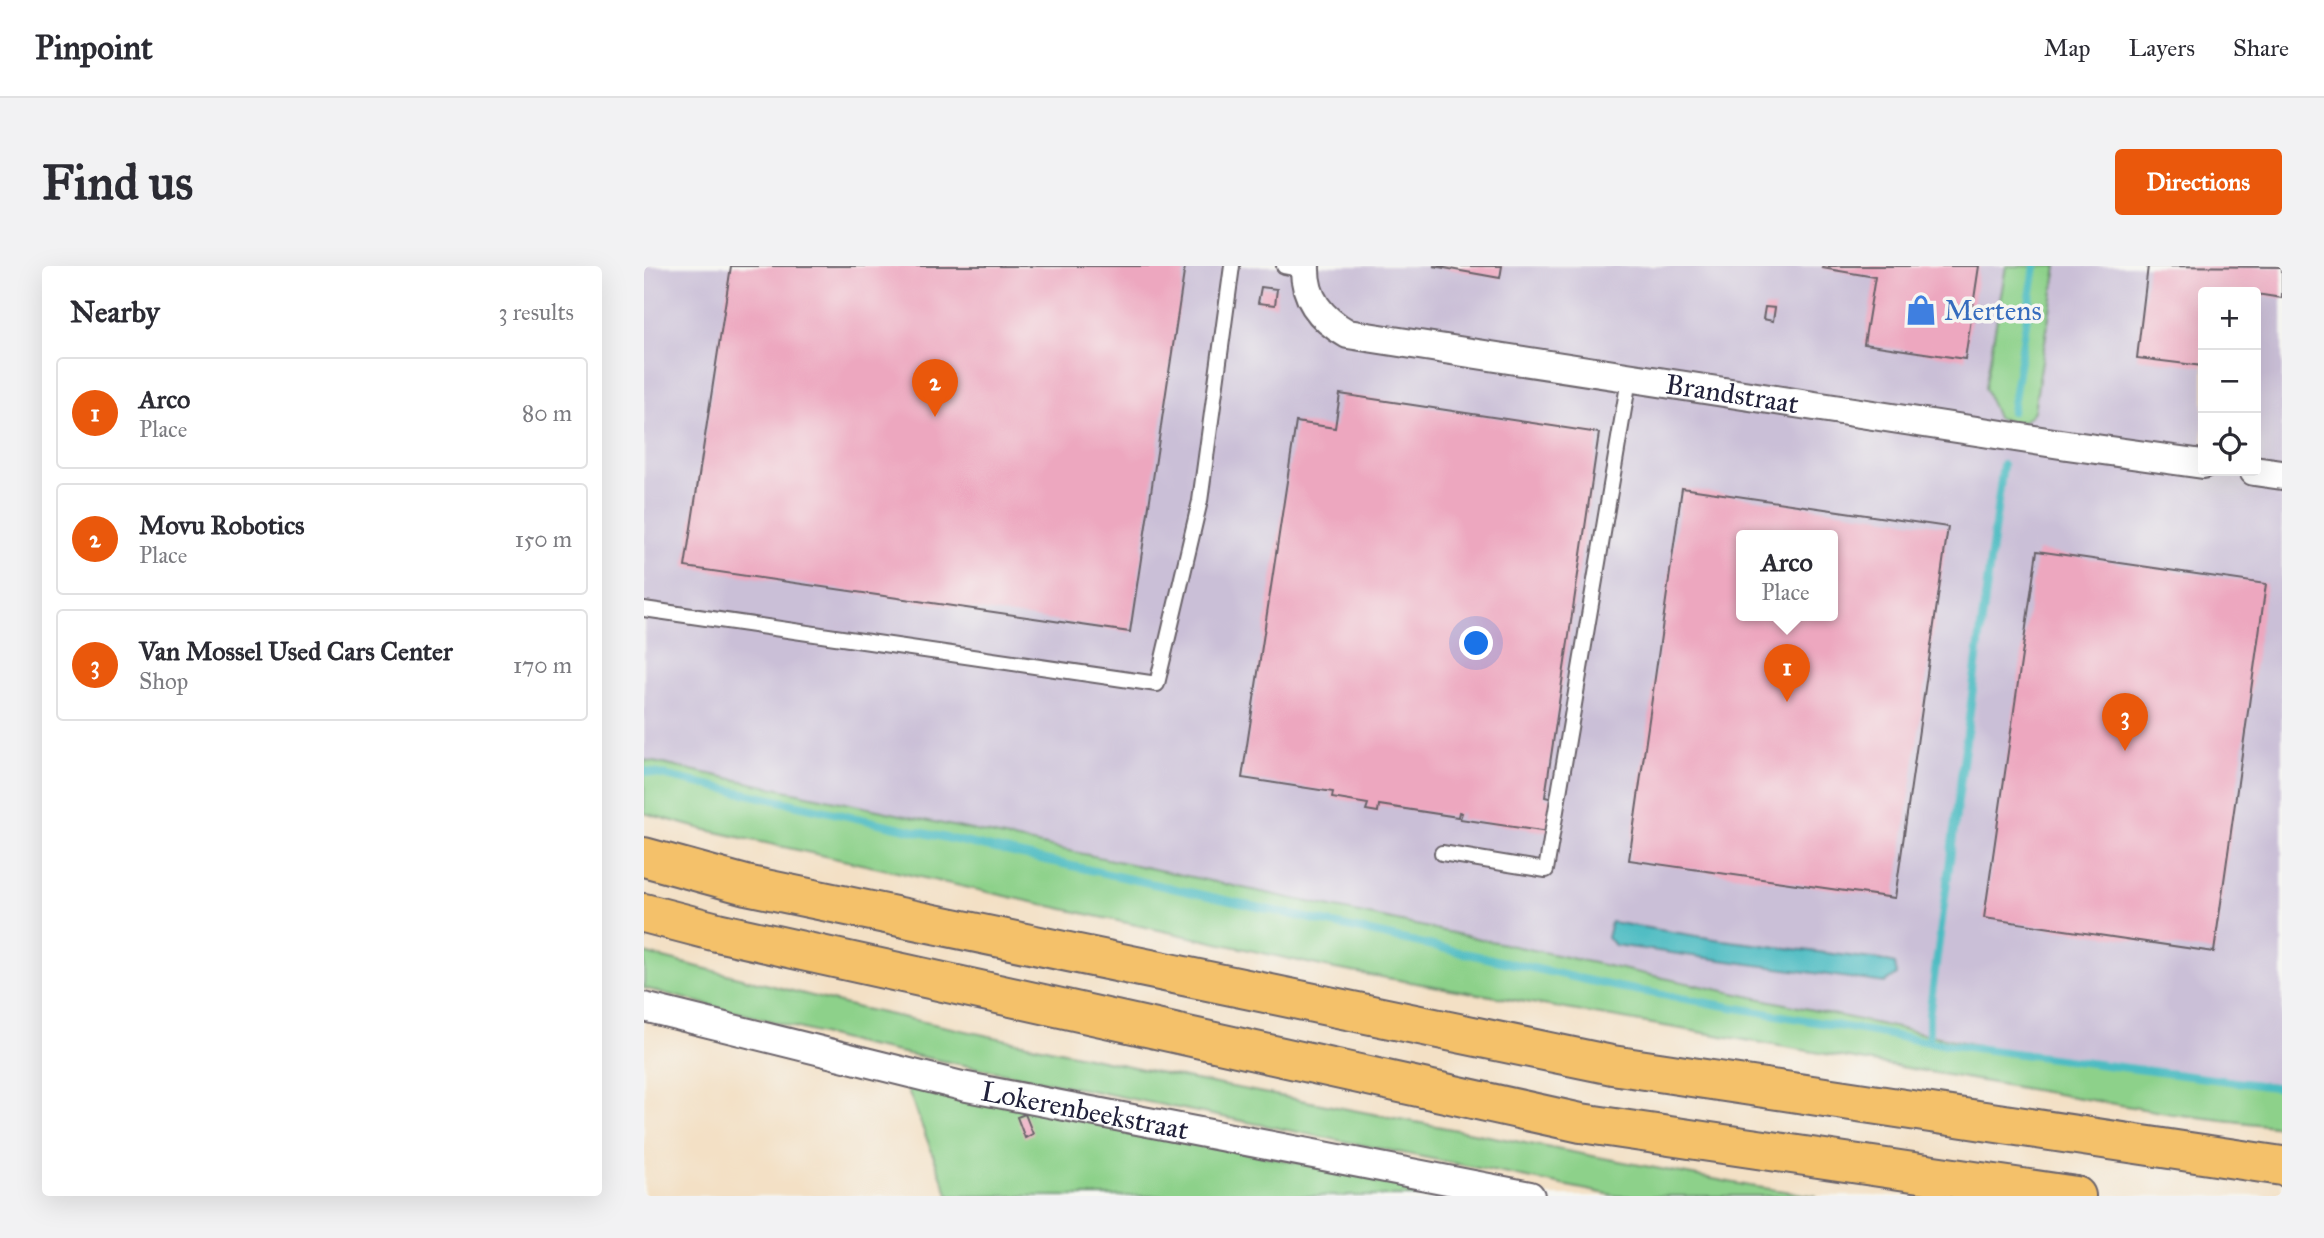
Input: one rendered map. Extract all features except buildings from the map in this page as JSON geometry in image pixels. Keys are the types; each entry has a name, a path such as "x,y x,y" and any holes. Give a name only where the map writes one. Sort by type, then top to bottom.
{"highway":[{"path":"644,857 746,885 1612,1065 2282,1166"},
{"path":"644,913 717,932 1581,1123 2076,1196"}],"street":[{"name":"Brandstraat","path":"1298,267 1317,311 1330,324 1348,334 1629,379 2198,463"},
{"path":"2261,472 2282,475"},
{"name":"Lokerenbeekstraat","path":"644,1007 962,1086 1530,1196"}],"lane":[{"path":"644,609 1157,684 1200,501 1232,266"},
{"path":"1442,853 1546,870 1629,379"}],"shaded area":[{"path":"644,266 2282,266 2282,1085 2033,1057 644,760"}],"green space":[{"path":"2006,266 2057,266 2034,411 2022,422 1997,418 1985,388"},
{"path":"644,760 2033,1057 2282,1085 2282,1127 2172,1114 1335,969 702,829 644,813"},
{"path":"644,953 859,1008 1185,1078 1750,1186 1817,1196 1617,1196 863,1045 644,988"},
{"path":"906,1085 1466,1196 949,1196"}],"water":[{"path":"1611,922 1715,939 1880,960 1895,964 1897,975 1885,983 1615,945 1607,938"}],"waterway":[{"path":"2012,411 2035,266"},
{"path":"644,771 1618,987 1929,1042 1929,1016 2003,465"},
{"path":"1929,1042 2282,1088"}],"place":[{"name":"Mertens","path":"1921,310"},
{"name":"Movu Robotics","path":"935,417"},
{"name":"Arco","path":"1787,702"},
{"name":"Van Mossel Used Cars Center","path":"2125,751"}]}
